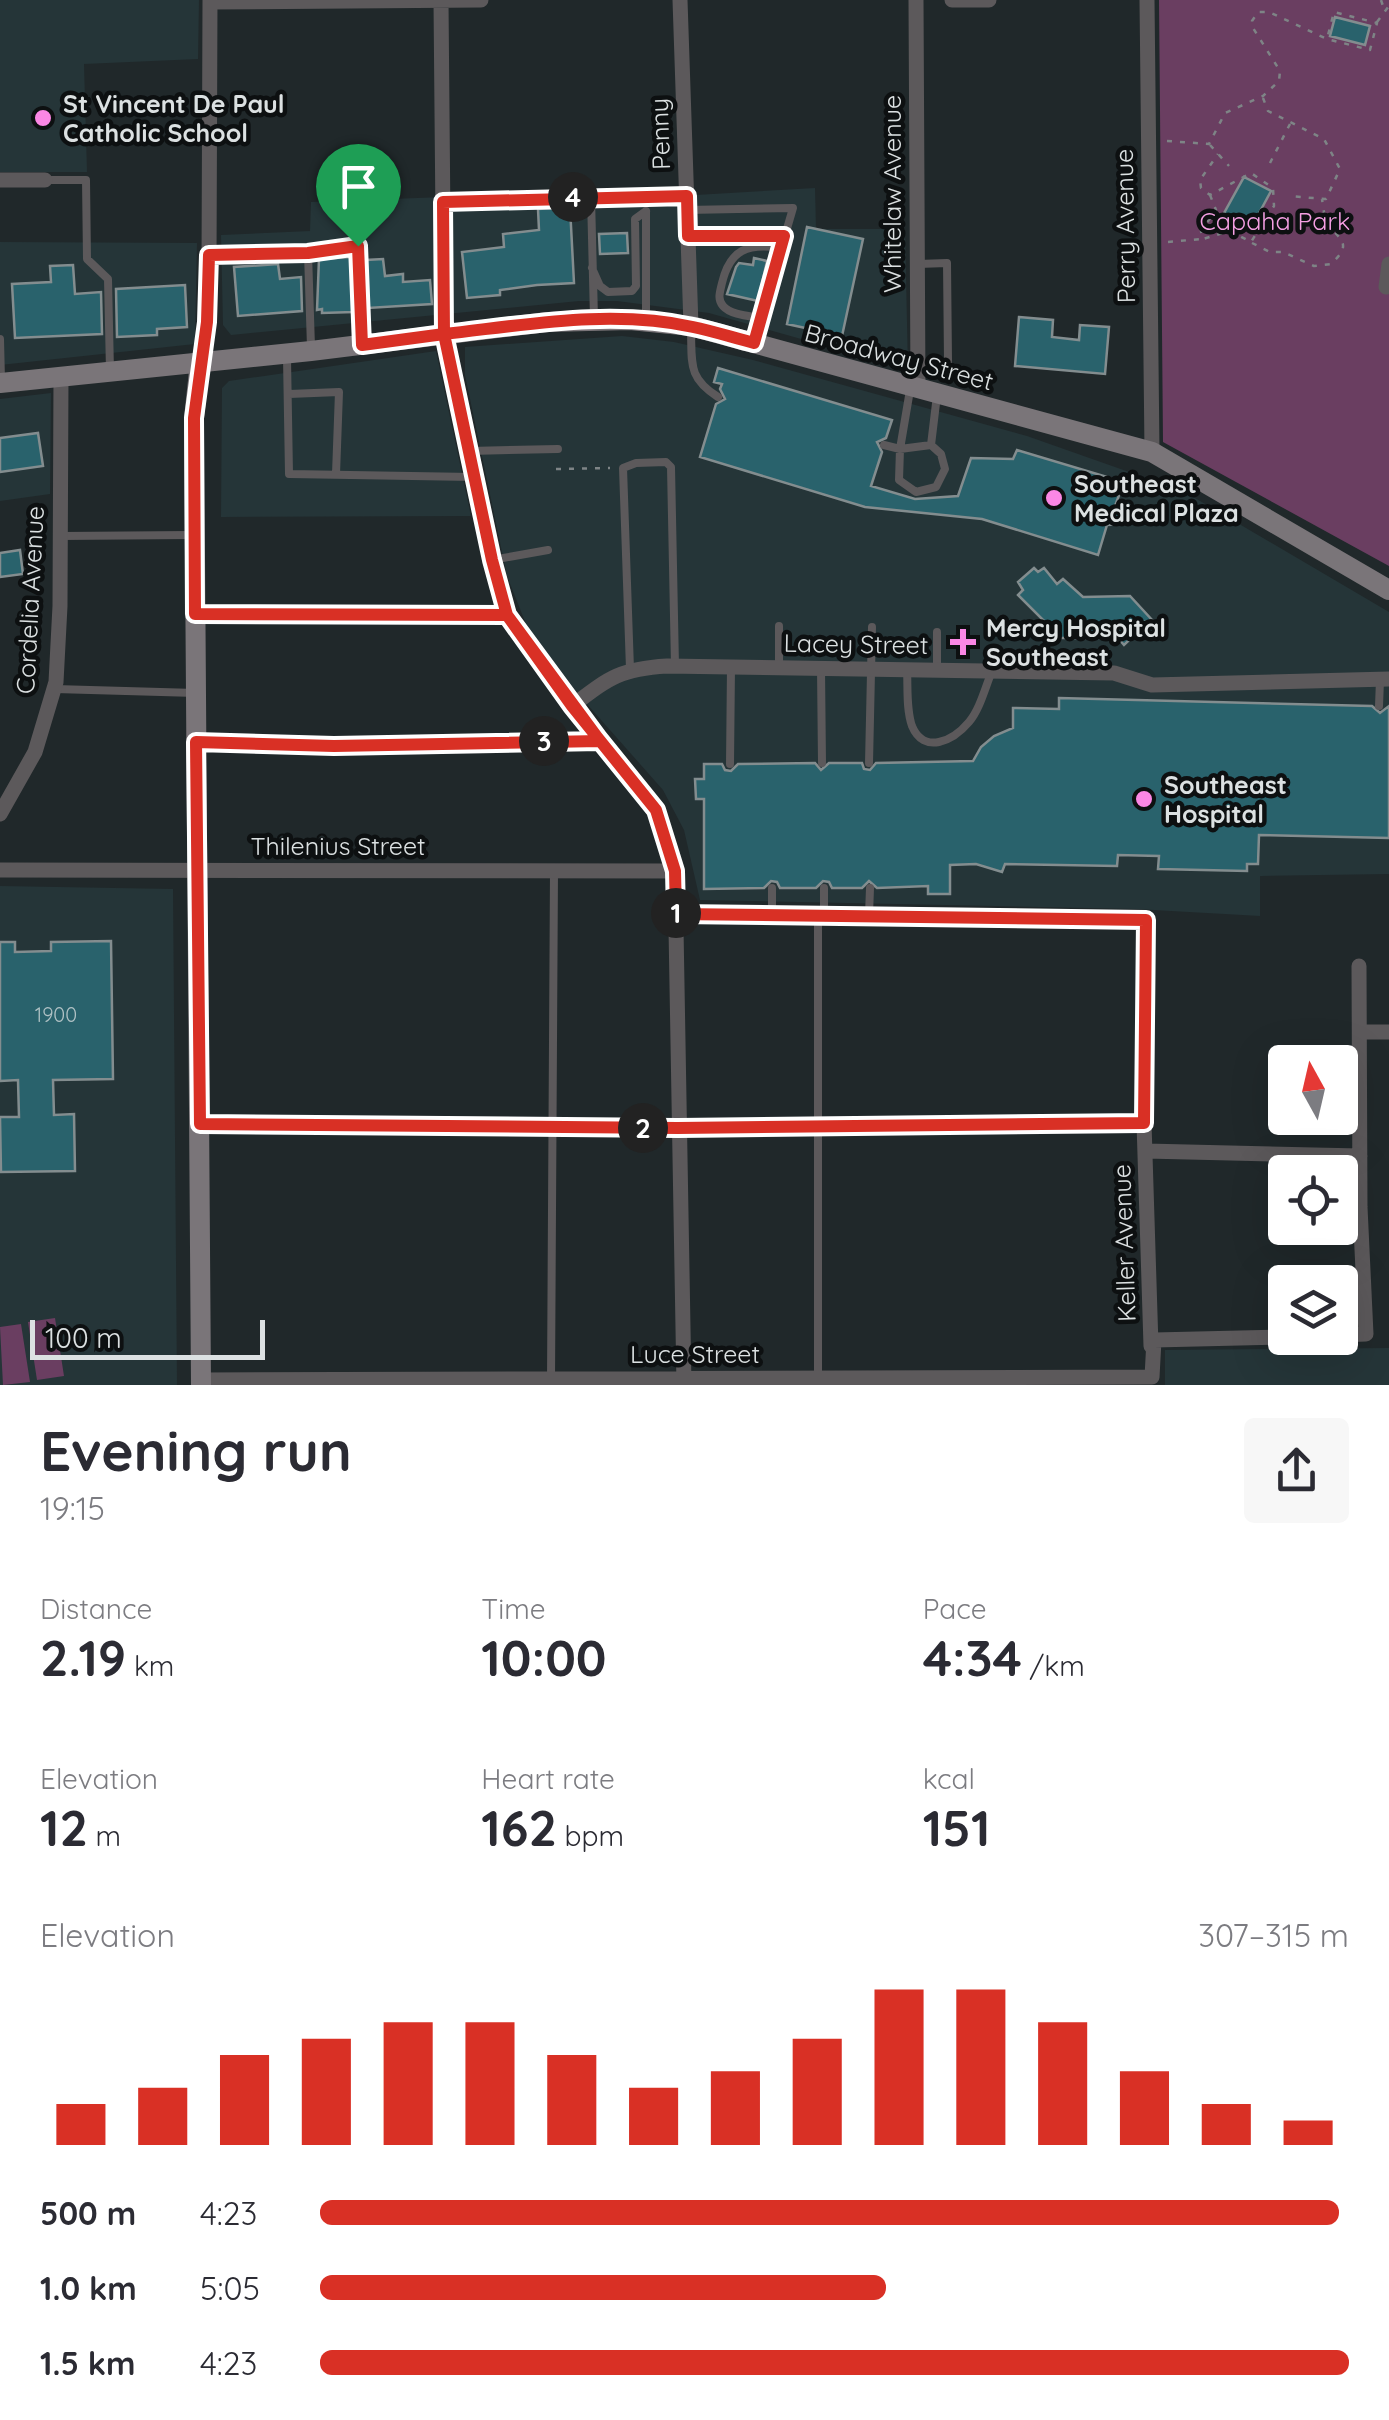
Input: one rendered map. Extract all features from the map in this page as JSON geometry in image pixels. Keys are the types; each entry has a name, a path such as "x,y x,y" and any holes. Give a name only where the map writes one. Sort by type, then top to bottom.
{"main road":[{"name":"Broadway Street","path":"1,383 594,319 691,326 1152,452 1389,590"},
{"path":"200,362 194,418 201,1383"}],"street":[{"path":"440,0 444,334 492,560 507,615 572,706 656,810 675,871 684,1382"},
{"path":"200,362 207,322 209,255 210,1 482,0"},
{"name":"Penny","path":"680,0 691,326"},
{"name":"Whitelaw Avenue","path":"916,0 922,389"},
{"path":"952,0 989,0"},
{"name":"Perry Avenue","path":"1148,0 1152,452"},
{"path":"0,180 46,180"},
{"path":"1386,287 1389,264"},
{"name":"Cordelia Avenue","path":"0,814 35,752 55,689 61,377"},
{"path":"195,614 507,615"},
{"name":"Lacey Street","path":"572,706 630,669 674,666 1114,673 1152,685 1384,679"},
{"name":"Thilenius Street","path":"0,870 675,871"},
{"path":"676,914 870,916"},
{"name":"Keller Avenue","path":"870,916 1146,920 1144,1123 1152,1381"},
{"path":"1358,1334 1366,1334 1359,966"},
{"path":"1362,1032 1389,1032"},
{"path":"200,1124 678,1128 1144,1123"},
{"path":"1146,1151 1360,1156"},
{"path":"1152,1381 1154,1340 1268,1337"},
{"name":"Luce Street","path":"201,1383 818,1378 1152,1381"}],"lane":[{"path":"46,180 86,180 87,259 108,280 110,371"},
{"path":"591,197 594,319"},
{"path":"646,197 646,322"},
{"path":"443,202 646,197 793,208 754,343"},
{"path":"592,268 600,286 608,292 632,291 636,286 635,219 646,211"},
{"path":"688,236 784,236"},
{"path":"209,255 308,253 358,246 362,345"},
{"path":"760,318 732,312 721,304 726,268 729,260 744,250 781,248"},
{"path":"308,253 311,351"},
{"path":"918,264 946,263 948,361"},
{"path":"691,326 692,368 699,385 718,397"},
{"path":"0,339 1,383"},
{"path":"286,353 289,474 474,477"},
{"path":"922,389 932,445 942,454 945,469 936,487 916,492 898,480 900,449 922,389"},
{"path":"289,394 339,392 336,474"},
{"path":"884,445 900,449 932,445"},
{"path":"468,451 558,449"},
{"path":"630,669 623,468 636,463 666,462 671,467 674,666"},
{"path":"60,536 195,535"},
{"path":"492,560 548,550"},
{"path":"779,626 779,668"},
{"path":"869,763 872,627"},
{"path":"936,632 937,670"},
{"path":"730,764 732,667"},
{"path":"821,669 822,763"},
{"path":"907,670 912,724 918,737 928,744 940,744 970,721 992,671"},
{"path":"1379,706 1384,679"},
{"path":"55,689 196,693"},
{"path":"196,742 334,746 600,741"},
{"path":"552,1382 554,871"},
{"path":"772,888 772,913"},
{"path":"818,1378 818,1126 824,888"},
{"path":"870,888 870,916"}],"path":[{"path":"1380,0 1384,10"},
{"path":"1209,144 1225,113 1263,96 1279,81 1280,71 1253,28 1254,16 1269,12 1326,39 1370,50 1377,23 1389,6"},
{"path":"1326,39 1334,12 1377,23"},
{"path":"1263,96 1268,111 1324,139 1340,169 1326,199 1288,196"},
{"path":"1270,163 1290,123"},
{"path":"1167,141 1209,144 1230,166"},
{"path":"1203,239 1201,231 1216,210 1200,180 1218,154"},
{"path":"1210,195 1251,174 1273,188 1274,206 1251,242"},
{"path":"1168,242 1203,239 1230,231 1270,252 1283,252 1322,266 1337,259 1343,241 1339,232 1328,225 1322,199"},
{"path":"1322,228 1328,225"},
{"path":"556,469 623,468"}],"shaded area":[{"name":"St Vincent De Paul Catholic School","path":"0,0 199,0 198,59 84,64 87,172 0,172"},
{"path":"815,188 816,229 905,229 908,369 709,313 617,301 579,301 231,335 223,325 221,235 310,231 311,202 575,192 576,202"},
{"path":"0,242 197,243 195,344 0,365"},
{"name":"Mercy Hospital Southeast","path":"622,336 674,342 753,360 1027,436 1183,491 1389,612 1389,874 1260,876 1260,916 1136,909 700,900 684,830 663,790 548,660 526,624 507,576 465,375 465,347"},
{"path":"436,351 471,516 221,517 222,388 229,381"},
{"path":"51,393 50,494 0,501 0,399"},
{"path":"0,886 173,889 177,1385 0,1385"},
{"path":"1358,1348 1389,1348 1389,1385 1165,1385 1165,1350 1268,1349 1268,1355 1358,1355"}],"green space":[{"name":"Capaha Park","path":"1159,0 1389,0 1389,566 1163,442"},
{"path":"55,1318 64,1376 37,1380 28,1322"},
{"path":"21,1324 30,1382 3,1385 0,1327"}],"building":[{"path":"1335,17 1370,26 1365,45 1330,36"},
{"path":"1244,177 1271,191 1250,230 1223,215"},
{"path":"570,207 574,283 500,290 500,295 467,298 462,252 504,247 503,234 539,230 538,209"},
{"path":"807,227 863,239 842,336 787,324"},
{"path":"627,233 628,253 600,254 599,234"},
{"path":"351,257 353,312 322,313 322,309 317,310 319,259"},
{"path":"754,258 767,261 758,301 727,294 739,263 753,265"},
{"path":"383,259 385,276 403,274 403,282 430,280 432,304 368,308 366,260"},
{"path":"278,264 280,279 301,277 302,311 238,316 234,267"},
{"path":"73,265 75,294 101,292 102,334 15,338 12,284 51,282 50,266"},
{"path":"185,285 187,327 157,329 157,335 117,337 116,289"},
{"path":"1019,317 1053,320 1052,337 1079,340 1080,325 1109,327 1105,374 1015,366"},
{"path":"718,368 892,420 886,438 877,442 882,452 871,486 915,499 958,496 971,458 1013,459 1017,450 1124,482 1115,506 1136,508 1138,523 1107,525 1098,555 982,519 865,507 700,457 716,404 725,399 722,384 714,382"},
{"path":"38,433 43,466 0,472 0,438"},
{"path":"20,550 23,574 0,577 0,553"},
{"name":"Southeast Medical Plaza","path":"1034,568 1038,572 1044,568 1057,584 1063,579 1083,597 1130,596 1153,621 1143,622 1142,628 1124,645 1118,638 1061,638 1018,595 1023,590 1018,582"},
{"name":"Southeast Hospital","path":"1059,698 1372,706 1380,713 1389,706 1389,838 1259,835 1258,864 1247,864 1247,871 1158,869 1159,856 1118,855 1117,866 1005,864 1002,872 976,864 950,865 950,894 928,894 928,886 877,888 869,881 862,888 832,888 823,881 816,888 780,888 771,881 764,888 704,889 704,799 696,799 695,779 704,779 704,764 722,764 731,771 738,764 815,763 821,770 829,763 862,763 864,769 870,770 876,763 973,761 994,736 1013,728 1013,708 1059,709"},
{"path":"111,941 113,1079 53,1080 54,1115 74,1114 75,1171 1,1172 0,1117 19,1117 18,1080 0,1081 0,942 15,942 15,952 51,951 51,942"}],"place":[{"name":"St Vincent De Paul Catholic School","path":"43,118"},
{"name":"Southeast Medical Plaza","path":"1054,498"},
{"name":"Mercy Hospital Southeast","path":"963,642"},
{"name":"Southeast Hospital","path":"1144,799"}],"route":[{"path":"358,246 308,253 209,255 207,322 194,418 195,614 507,615 572,706 656,810 675,871 676,914 1146,920 1144,1123 678,1128 200,1124 196,742 334,746 600,741 572,706 507,615 444,334 547,322 630,320 691,326 754,343 784,236 688,236 687,196 443,202 444,334 362,345 358,246"}]}
